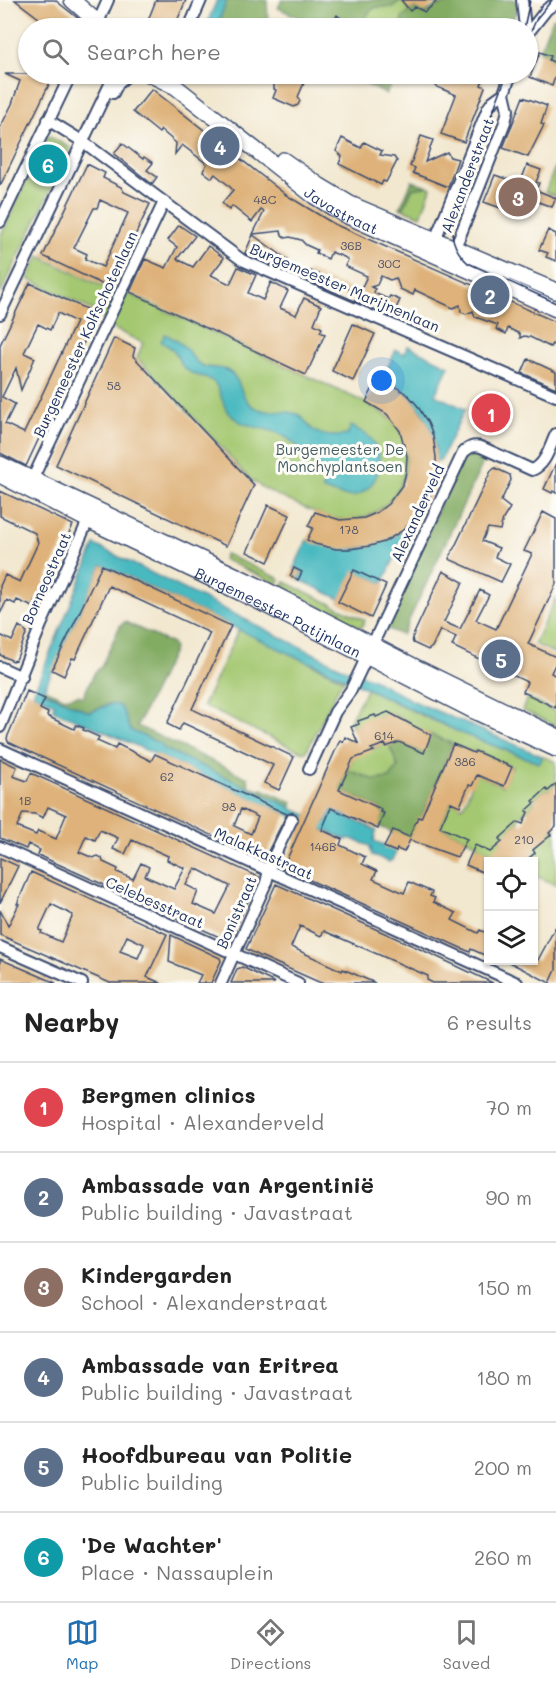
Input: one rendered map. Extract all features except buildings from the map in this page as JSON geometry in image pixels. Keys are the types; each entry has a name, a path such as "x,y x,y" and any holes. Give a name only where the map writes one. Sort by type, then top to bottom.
{"street":[{"path":"72,0 91,18"},
{"path":"102,18 108,0"},
{"path":"193,18 201,0"},
{"path":"522,0 524,18"},
{"path":"538,22 552,6"},
{"path":"0,222 65,84"},
{"path":"0,314 110,84"},
{"path":"82,141 98,123 117,84"},
{"name":"Javastraat","path":"170,84 314,196 374,229 556,309"},
{"name":"Javastraat","path":"188,84 284,161 350,204 556,291"},
{"name":"Alexanderstraat","path":"504,93 488,108 435,240 440,258 454,248 484,178 508,110 504,93 507,84"},
{"name":"Burgemeester Marijnenlaan","path":"48,120 82,141 243,261 556,396"},
{"name":"Burgemeester Kolfschotenlaan","path":"32,480 164,202"},
{"name":"Alexanderveld","path":"366,656 463,453 468,447 481,447 532,470 542,462 556,434"},
{"name":"Burgemeester Patijnlaan","path":"0,464 91,514"},
{"name":"Burgemeester Patijnlaan","path":"0,475 258,586 366,656 474,711 556,749"},
{"name":"Borneostraat","path":"0,727 41,625 91,514"},
{"path":"309,769 335,712 352,688 366,656"},
{"name":"Burgemeester Patijnlaan","path":"366,656 417,668 556,736"},
{"path":"0,667 22,677"},
{"name":"Malakkastraat","path":"0,749 517,983"},
{"name":"Bonistraat","path":"221,983 292,819"},
{"name":"Celebesstraat","path":"0,848 298,983"},
{"path":"0,947 82,983"}],"green space":[{"path":"227,0 267,0 268,18 220,18"},
{"path":"282,0 401,0 392,7 373,9 366,18 300,18 278,8"},
{"path":"401,0 410,11 402,18 366,18 373,9 392,7"},
{"path":"457,0 515,0 519,2 513,18 402,18 415,7 425,13 436,6"},
{"path":"556,17 556,64 549,60 550,56 539,51 552,19"},
{"path":"366,84 391,84 386,94"},
{"path":"48,136 71,148 0,295 0,237"},
{"path":"556,165 556,196 545,192"},
{"path":"412,181 428,186 412,189 403,209 400,208"},
{"path":"428,186 431,188 421,216 403,209 412,189"},
{"name":"Burgemeester De Monchyplantsoen","path":"39,256 112,291 125,292 379,411 395,424 405,444 406,461 403,478 396,493 385,505 371,514 355,519 337,519 296,504 252,481 137,358 143,343 108,326 99,313 28,279"},
{"path":"489,450 402,635 386,628 463,453"},
{"path":"225,554 280,579 278,584 223,559"},
{"path":"285,582 365,620 361,628 282,587"},
{"path":"556,597 556,654 534,644"},
{"path":"125,622 172,644 174,649 137,726 248,778 249,786 261,791 262,789 293,803 291,809 291,807 161,748 162,745 132,731 109,704 89,712 43,691 44,689 65,698 78,695 83,697 95,672 101,667 120,626"},
{"path":"239,629 345,680 341,683 306,752 203,706"},
{"path":"367,688 430,719 495,746 539,763 542,756 556,762 556,784 548,791 546,789 533,801 535,803 500,839 504,844 493,853 477,847 478,844 440,827 451,802 463,807 476,774 503,786 512,767 408,725 409,722 388,712 351,727 351,718"},
{"path":"528,698 556,712 556,726 522,710"},
{"path":"431,735 453,744 421,818 408,839 378,826 384,814 380,812 381,809 339,790 348,770 375,780 390,778 398,766 389,745 399,742 423,752"},
{"path":"385,744 389,745 397,762 396,770 390,778 375,780 348,770 354,756"},
{"path":"556,827 556,885 538,877 538,857 524,857"}],"water":[{"path":"217,0 227,0 220,18 209,18"},
{"path":"165,334 180,343 200,365 223,369 231,373 247,401 256,408 299,415 312,429 324,435 347,435 351,426 364,433 371,439 379,455 378,472 369,487 354,496 342,496 322,489 327,478 299,448 274,431 247,425 235,419 227,411 216,385 184,368 173,350 161,342"},
{"path":"408,346 449,366 435,395 465,409 440,461 436,461 432,435 422,412 405,392 383,378 396,350 404,354"},
{"path":"405,528 407,531 383,583 354,571 340,599 298,579 302,572 294,568 307,540 347,549 358,548 380,542"},
{"path":"95,545 349,671 371,678 411,700 542,756 541,762 463,734 102,565 43,691 89,712 107,705 116,705 123,711 130,730 163,745 162,748 292,809 325,822 332,810 376,830 374,841 397,850 389,862 372,855 370,846 349,838 347,840 311,825 53,710 54,703 33,694"}],"tram line":[{"path":"526,18 530,0"},
{"path":"537,18 552,0"},
{"path":"503,84 454,215 452,235 456,247 468,263 556,303"}],"place":[{"name":"Ambassade van Eritrea","path":"220,146"},
{"name":"'De Wachter'","path":"48,164"},
{"name":"Kindergarden","path":"518,197"},
{"name":"Ambassade van Argentinië","path":"490,295"},
{"name":"Bergmen clinics","path":"491,413"},
{"name":"Hoofdbureau van Politie","path":"501,659"}]}
